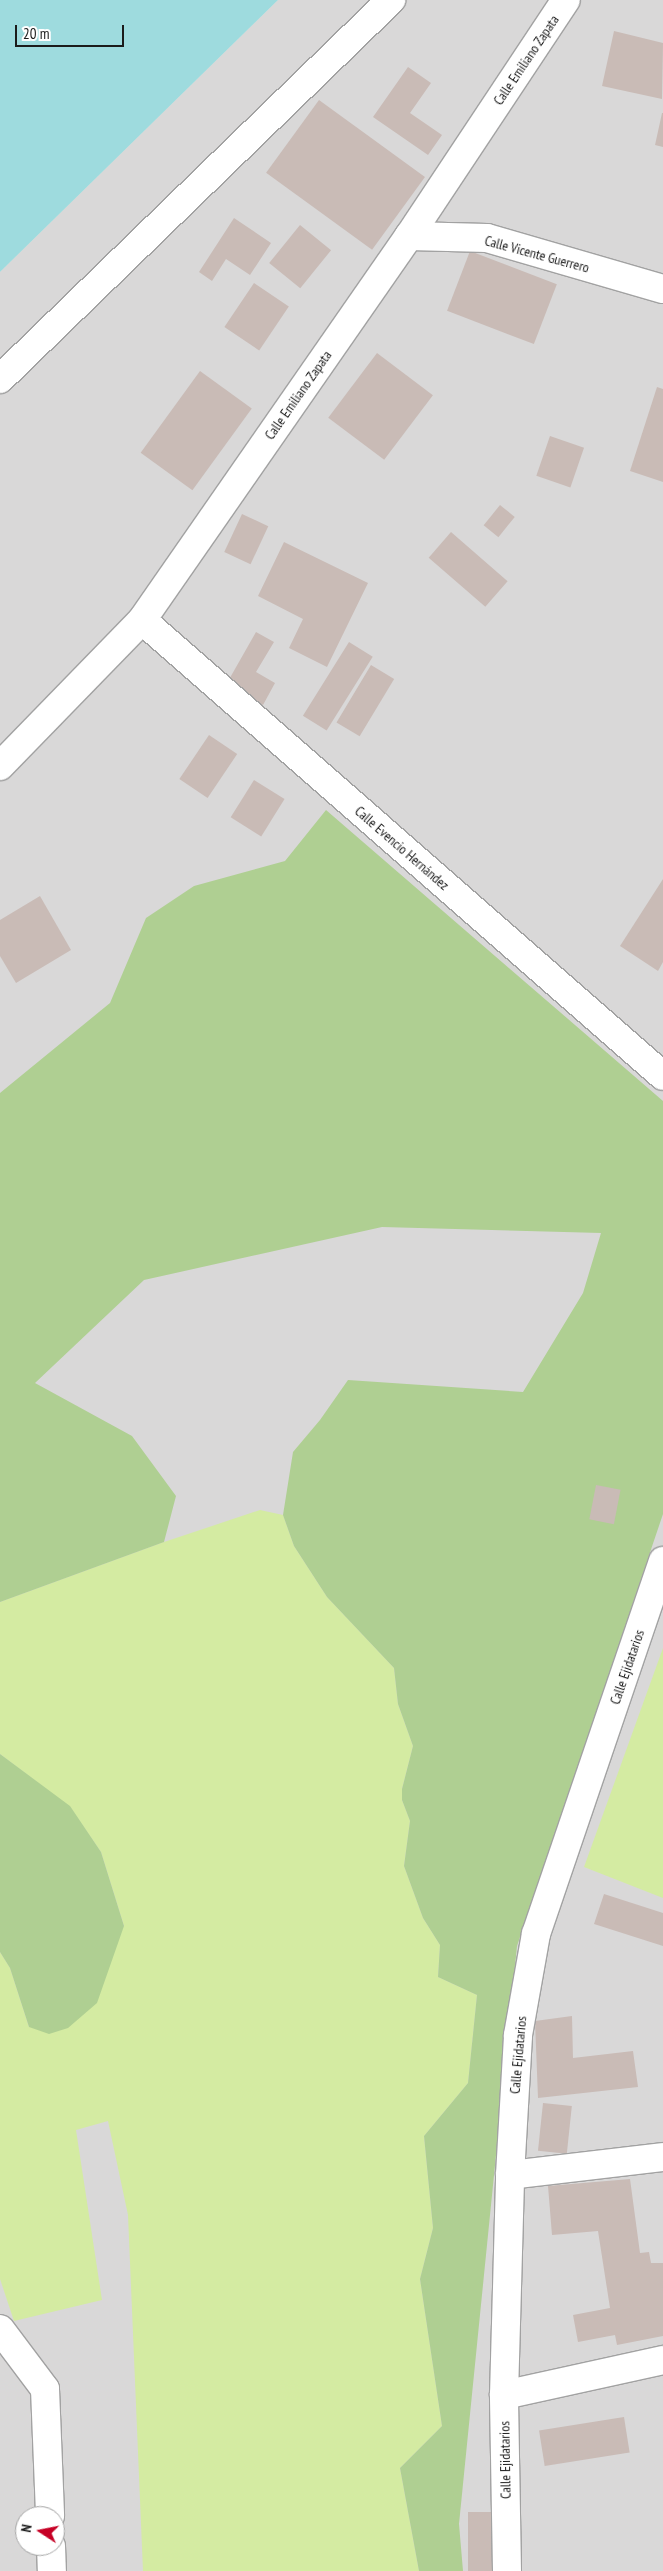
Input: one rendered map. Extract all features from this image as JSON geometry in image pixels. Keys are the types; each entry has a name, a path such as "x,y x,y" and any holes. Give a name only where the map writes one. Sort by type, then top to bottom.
{"street":[{"path":"0,379 391,0"},
{"name":"Calle Emiliano Zapata","path":"0,766 142,620 409,236 566,0"},
{"name":"Calle Vicente Guerrero","path":"409,236 487,238 663,290"},
{"name":"Calle Evencio Hernández","path":"142,620 663,1076"},
{"name":"Calle Ejidatarios","path":"507,2571 504,2395 510,2175 518,2035 536,1934 663,1561"},
{"path":"510,2175 663,2157"},
{"path":"0,2329 45,2389 50,2506"},
{"path":"504,2395 663,2360"},
{"path":"51,2556 52,2571"}],"shaded area":[{"path":"278,0 663,0 663,2571 0,2571 0,272"}],"green space":[{"path":"326,810 663,1101 663,1514 517,1946 459,2524 463,2571 419,2571 400,2468 442,2426 420,2279 433,2228 424,2136 468,2083 477,1995 438,1977 440,1945 423,1918 404,1866 410,1821 402,1800 402,1789 413,1746 398,1704 394,1668 327,1597 294,1546 283,1515 293,1452 320,1420 348,1380 523,1392 583,1293 601,1233 382,1227 144,1280 35,1383 132,1436 176,1496 164,1542 0,1602 0,1093 110,1003 146,918 194,886 285,861"},
{"path":"260,1510 283,1515 294,1546 327,1597 394,1668 398,1704 413,1746 402,1789 402,1800 410,1821 404,1866 423,1918 440,1945 438,1977 477,1995 468,2083 424,2136 433,2228 420,2279 442,2426 400,2468 419,2571 143,2571 128,2215 108,2121 76,2130 102,2300 14,2321 0,2279 0,1952 10,1968 29,2027 124,1926 101,1852 70,1807 0,1754 0,1602 164,1542"},
{"path":"663,1648 663,1898 584,1867"},
{"path":"0,1754 70,1806 101,1852 124,1926 97,2003 68,2028 49,2034 29,2027 10,1968 0,1952"}],"water":[{"path":"0,0 278,0 0,272"}],"building":[{"path":"614,31 663,43 662,99 602,86"},
{"path":"408,67 431,83 410,113 442,135 428,155 373,117"},
{"path":"319,100 425,177 372,250 266,173"},
{"path":"663,113 663,147 655,145"},
{"path":"234,218 271,243 250,275 226,259 212,281 199,272"},
{"path":"300,225 331,250 300,288 269,263"},
{"path":"470,251 557,284 534,344 447,311"},
{"path":"254,283 289,306 259,350 224,327"},
{"path":"377,353 433,395 384,460 328,418"},
{"path":"200,371 252,409 192,490 141,453"},
{"path":"657,387 663,389 663,482 630,471"},
{"path":"550,436 584,448 570,487 536,476"},
{"path":"500,505 515,517 498,537 484,525"},
{"path":"242,514 268,526 251,564 224,552"},
{"path":"451,532 508,581 485,607 429,558"},
{"path":"284,542 368,583 327,667 289,648 303,619 258,596"},
{"path":"256,632 274,642 256,672 275,683 263,705 227,683"},
{"path":"349,642 373,657 327,731 303,716"},
{"path":"371,665 394,679 360,736 336,722"},
{"path":"209,735 237,754 208,798 179,779"},
{"path":"254,780 285,799 261,836 231,817"},
{"path":"663,879 663,962 658,971 620,946"},
{"path":"40,896 71,950 16,983 0,956 0,920"},
{"path":"596,1485 621,1490 614,1524 589,1519"},
{"path":"604,1894 663,1913 663,1946 594,1924"},
{"path":"572,2016 573,2058 633,2051 638,2087 538,2098 535,2021"},
{"path":"543,2103 572,2106 567,2154 538,2151"},
{"path":"630,2179 640,2253 649,2252 651,2263 663,2263 663,2336 617,2345 615,2335 578,2342 573,2315 610,2308 598,2231 552,2235 548,2186"},
{"path":"624,2417 630,2453 545,2466 539,2430"},
{"path":"468,2512 499,2512 499,2571 468,2571"}]}
